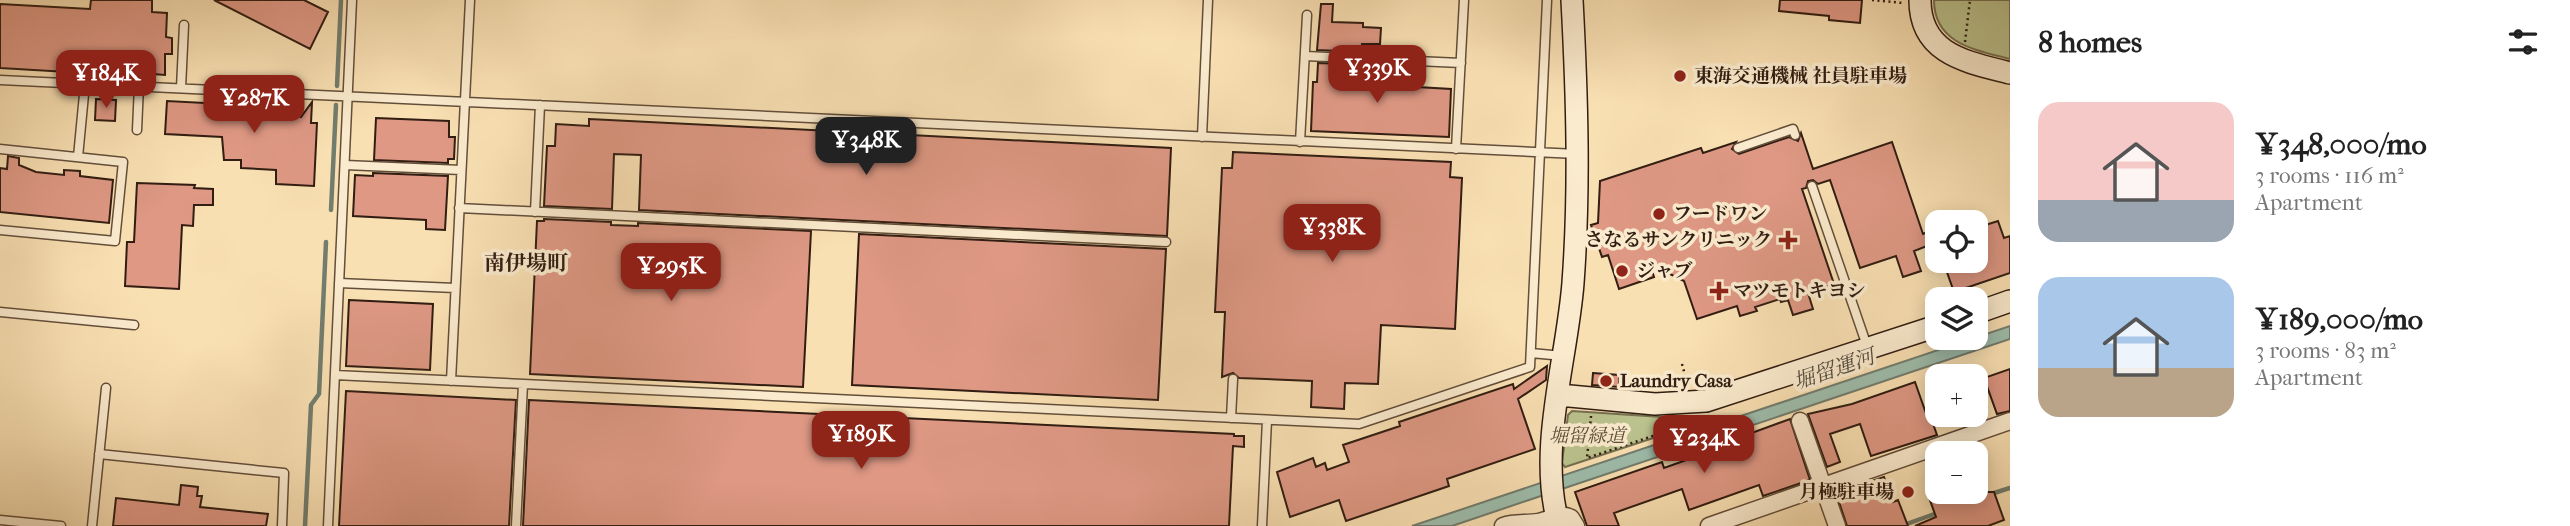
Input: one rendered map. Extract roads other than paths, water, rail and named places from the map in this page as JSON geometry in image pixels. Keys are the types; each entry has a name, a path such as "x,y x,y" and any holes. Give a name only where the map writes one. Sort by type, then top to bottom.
{"street":[{"path":"1549,518 1550,476 1573,286 1578,154 1572,0"},
{"path":"1914,2 1927,31 1946,52 1962,60 2010,73"},
{"path":"1988,309 2010,303"},
{"path":"1559,395 1655,404 1706,401 1925,330"},
{"path":"1800,421 1837,526"},
{"path":"1709,526 2010,421"},
{"path":"1503,526 1567,515 1576,526"}],"lane":[{"path":"328,526 352,0"},
{"path":"451,381 470,0"},
{"path":"1202,137 1208,0"},
{"path":"1456,149 1464,0"},
{"path":"335,375 1359,424 1530,367 1547,0"},
{"path":"1300,142 1307,15"},
{"path":"181,88 184,25"},
{"path":"1305,56 1461,63"},
{"path":"0,80 1578,154"},
{"path":"78,157 85,84"},
{"path":"137,130 139,86"},
{"path":"535,212 540,106"},
{"path":"1738,148 1793,129 1795,135"},
{"path":"0,149 123,162 115,241 0,230"},
{"path":"345,165 461,170"},
{"path":"1812,186 1867,349"},
{"path":"459,208 1166,242"},
{"path":"339,283 456,288"},
{"path":"0,312 134,325"},
{"path":"1531,353 1564,356"},
{"path":"1231,418 1233,379"},
{"path":"516,526 523,384"},
{"path":"92,526 106,388"},
{"path":"1262,526 1268,420"},
{"path":"99,454 284,473 282,526"},
{"path":"0,520 61,526"}],"waterway":[{"path":"337,86 341,0"},
{"path":"331,210 336,105"},
{"path":"305,526 311,405 319,394 326,242"},
{"path":"1991,494 2010,488"},
{"path":"1901,526 1940,512"}],"place":[{"name":"東海交通機械 社員駐車場","path":"1680,76"},
{"name":"フードワン","path":"1659,214"},
{"name":"さなるサンクリニック","path":"1788,240"},
{"name":"ジャブ","path":"1622,271"},
{"name":"マツモトキヨシ","path":"1719,291"},
{"name":"Laundry Casa","path":"1606,381"},
{"name":"月極駐車場","path":"1908,492"}],"district":[{"name":"南伊場町","path":"526,263"}],"water label":[{"name":"堀留運河","path":"1834,369"}],"park label":[{"name":"堀留緑道","path":"1587,436"}]}
